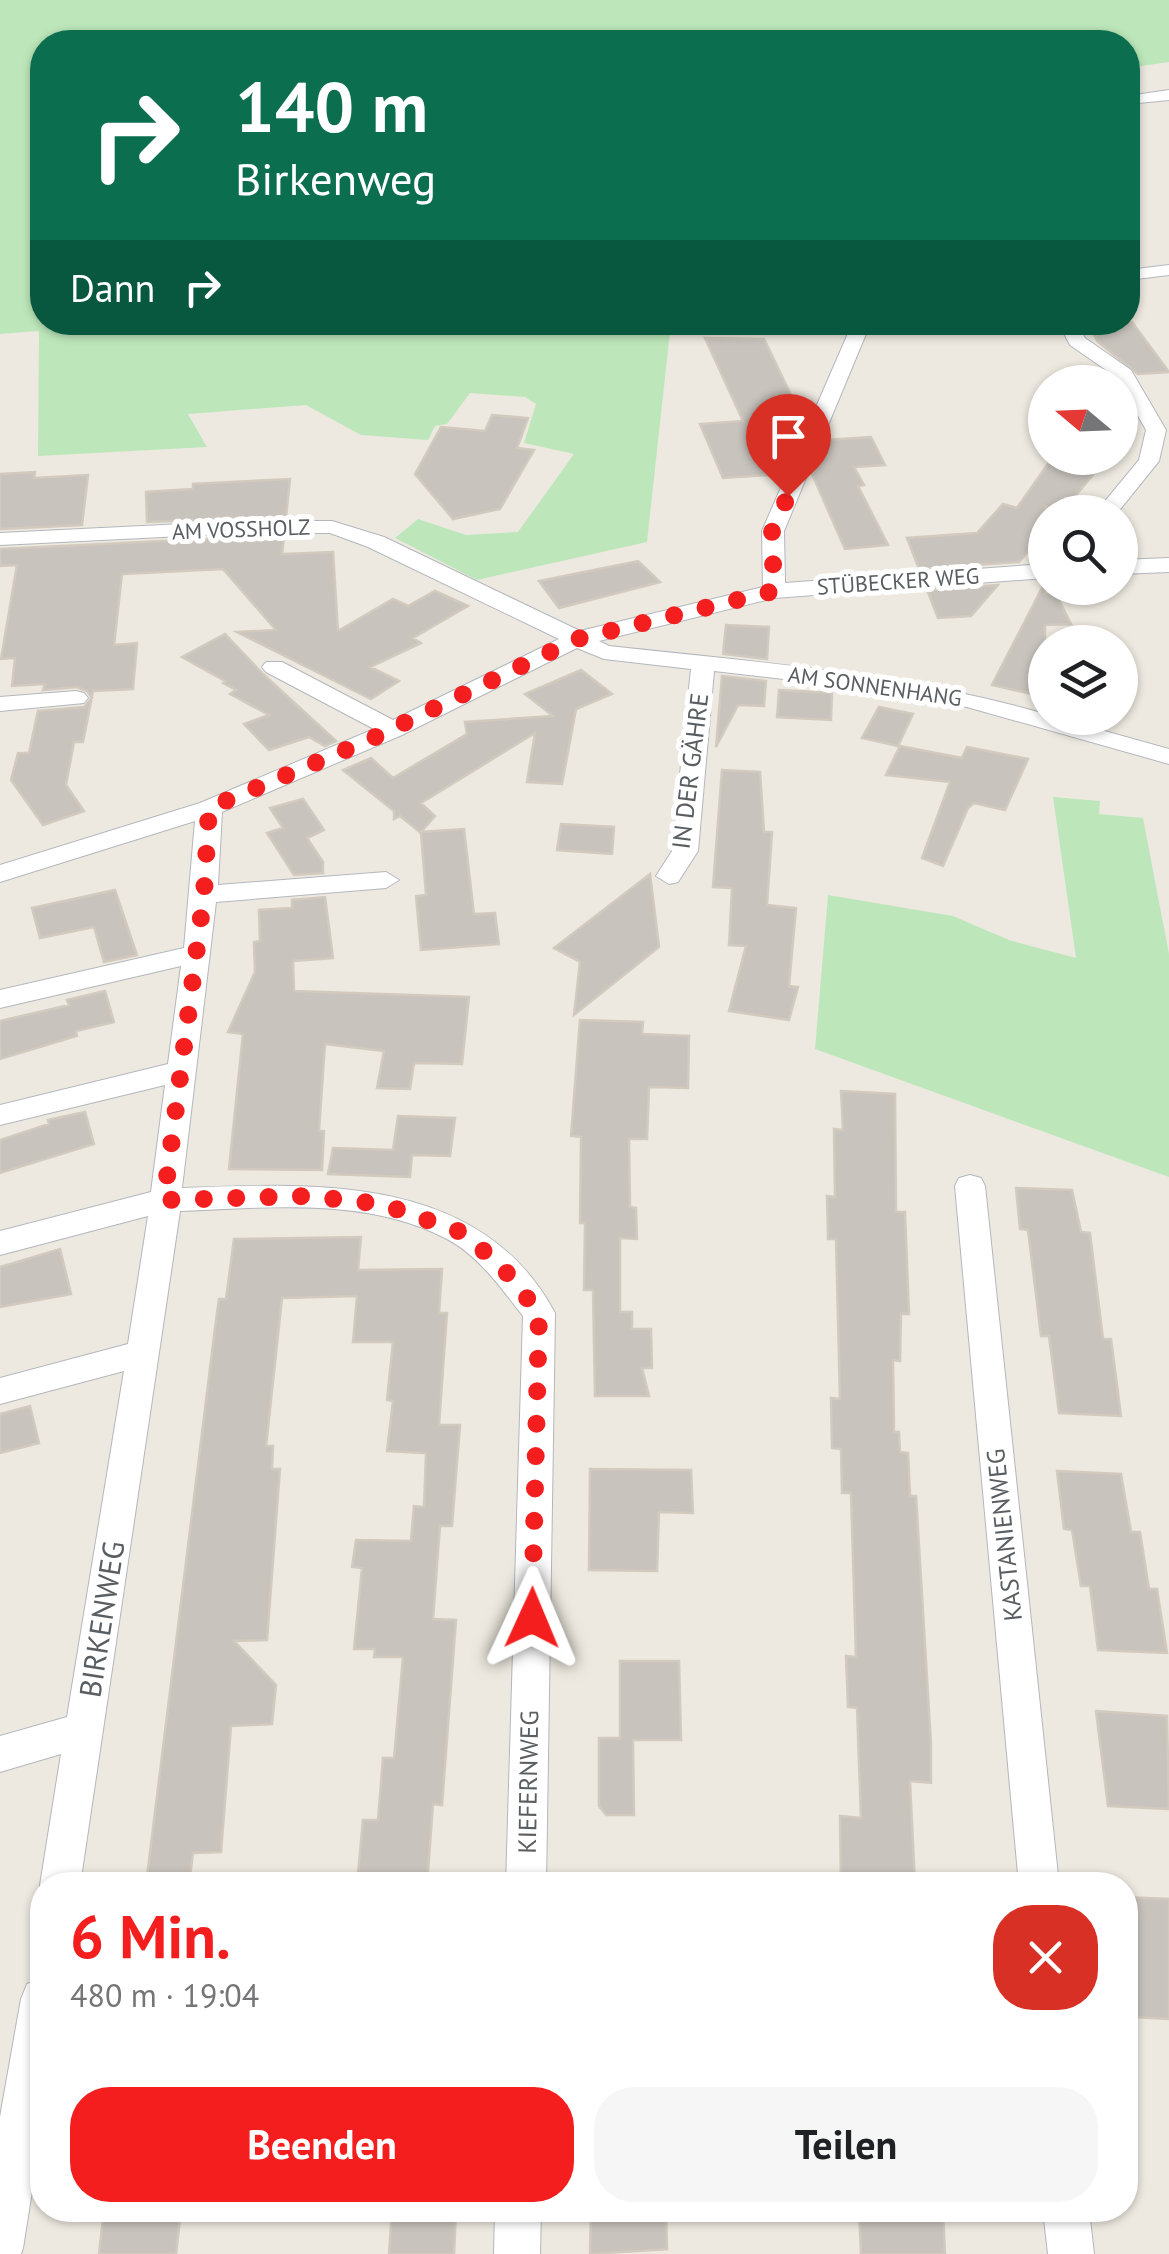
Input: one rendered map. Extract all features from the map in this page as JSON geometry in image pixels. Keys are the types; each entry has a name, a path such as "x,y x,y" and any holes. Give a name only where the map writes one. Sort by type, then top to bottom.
{"street":[{"path":"1140,98 1169,94"},
{"path":"1140,273 1169,270"},
{"path":"774,591 772,531 856,335"},
{"path":"1074,335 1124,374 1156,430 1149,461 1120,495"},
{"name":"AM VOSSHOLZ","path":"0,539 244,526 332,526 376,542 577,639"},
{"path":"1138,566 1169,564"},
{"name":"STÜBECKER WEG","path":"0,874 209,808 392,730 577,639 774,591 1028,572"},
{"name":"AM SONNENHANG","path":"577,639 604,652 845,680 970,700 1169,757"},
{"name":"IN DER GÄHRE","path":"669,876 686,851 704,664"},
{"path":"274,668 392,730"},
{"path":"0,704 76,698"},
{"name":"BIRKENWEG","path":"62,1872 144,1353 204,894 209,808"},
{"path":"204,894 386,880"},
{"path":"0,999 195,954"},
{"path":"0,1115 182,1071"},
{"name":"KASTANIENWEG","path":"970,1186 1038,1872"},
{"name":"KIEFERNWEG","path":"164,1200 306,1196 382,1204 458,1231 498,1262 539,1313 526,1872"},
{"path":"0,1244 164,1200"},
{"path":"0,1392 144,1353"},
{"path":"0,1754 84,1730"},
{"path":"2,2227 30,2067"},
{"path":"517,2254 518,2222"},
{"path":"1067,2222 1071,2254"}],"green space":[{"path":"0,0 1169,0 1169,62 1140,66 1140,30 30,30 30,332 0,334"},
{"path":"39,335 670,335 647,542 477,580 395,538 418,519 466,535 518,532 574,454 524,443 536,404 525,397 470,393 447,424 435,426 428,440 361,435 306,405 188,414 207,447 38,456"},
{"path":"1053,797 1100,801 1099,814 1143,818 1169,954 1169,1177 815,1049 828,895 953,916 1009,940 1076,958"}],"building":[{"path":"1140,333 1169,372 1138,374 1138,365 1127,365 1094,335"},
{"path":"705,338 764,339 805,424 783,474 723,478 700,424 743,421"},
{"path":"492,415 528,418 517,448 534,450 500,509 453,519 415,474 441,427 485,431"},
{"path":"871,437 885,465 854,467 864,485 858,486 888,545 845,549 812,474 826,440"},
{"path":"35,472 34,478 88,475 82,525 0,529 0,474"},
{"path":"1040,475 1093,475 1076,495 1028,495 1028,552 1019,562 919,569 907,538 977,533 1003,504 1017,508"},
{"path":"290,479 286,517 147,522 146,492 193,489 193,484"},
{"path":"284,537 282,554 333,552 338,631 393,599 408,606 435,591 468,606 413,638 421,643 370,667 399,681 371,699 237,632 276,630 223,569 122,574 114,645 137,643 133,689 93,691 92,698 77,687 43,690 45,684 12,686 15,658 1,659 17,565 0,566 0,549"},
{"path":"638,561 660,582 559,608 539,581"},
{"path":"998,585 971,616 938,618 927,590"},
{"path":"1033,605 1062,605 1071,624 1028,625 1028,693 992,685"},
{"path":"726,625 769,627 767,659 723,654"},
{"path":"225,634 336,741 325,746 309,737 269,750 244,724 269,715 230,694 236,690 225,681 182,657"},
{"path":"581,670 612,694 576,709 562,784 527,782 535,733 421,803 435,816 421,832 464,829 474,914 495,913 499,944 421,950 416,896 426,895 421,833 400,816 394,819 394,811 343,770 371,758 393,778 467,734 465,722 553,716 525,694"},
{"path":"722,676 766,681 764,706 738,705 716,747"},
{"path":"779,690 832,693 831,720 777,717"},
{"path":"92,699 83,742 74,742 66,785 84,811 43,825 11,780 18,753 29,753 38,711 84,707"},
{"path":"879,707 913,714 898,746 862,738"},
{"path":"900,746 962,758 967,747 1028,759 1005,810 974,803 968,808 943,866 922,858 950,782 886,775"},
{"path":"722,770 760,772 764,832 772,832 767,905 796,908 789,986 798,987 789,1020 729,1011 746,946 729,945 732,888 713,887"},
{"path":"303,799 324,830 307,838 323,862 323,873 294,875 267,833 283,828 270,808"},
{"path":"561,824 614,827 612,854 557,850"},
{"path":"650,874 659,947 574,1015 580,962 554,948"},
{"path":"115,890 137,955 104,962 94,927 40,938 32,908"},
{"path":"325,897 333,958 293,961 294,991 469,997 462,1064 414,1063 410,1089 377,1088 384,1051 325,1044 319,1131 324,1131 322,1170 229,1169 243,1034 228,1032 255,972 259,910 292,908 292,900"},
{"path":"105,991 114,1022 76,1031 77,1036 0,1059 0,1021 69,1005 67,1000"},
{"path":"580,1020 643,1022 642,1034 689,1036 688,1088 649,1087 647,1139 629,1139 630,1207 636,1208 637,1239 620,1238 620,1312 632,1312 632,1329 651,1329 652,1368 642,1368 649,1396 595,1396 593,1290 584,1290 585,1223 580,1223 581,1137 571,1136"},
{"path":"841,1091 895,1094 896,1212 905,1212 909,1314 901,1314 900,1361 893,1360 894,1432 899,1432 900,1452 908,1453 910,1496 916,1496 931,1744 931,1783 910,1781 914,1872 841,1872 840,1816 861,1818 857,1708 848,1707 846,1656 856,1657 851,1493 842,1493 841,1449 832,1448 831,1398 840,1399 836,1239 828,1239 827,1196 835,1197 834,1129 843,1130"},
{"path":"85,1112 94,1144 0,1173 0,1140 49,1124 48,1120"},
{"path":"398,1116 455,1118 450,1156 412,1155 410,1177 328,1174 333,1148 393,1150"},
{"path":"1016,1188 1072,1190 1081,1232 1090,1233 1103,1339 1111,1339 1121,1416 1059,1413 1049,1336 1041,1336 1028,1230 1020,1229"},
{"path":"361,1237 358,1270 442,1269 439,1313 447,1313 439,1425 460,1425 452,1526 440,1526 433,1619 456,1620 442,1805 433,1804 428,1872 358,1872 363,1820 378,1820 383,1758 394,1758 403,1657 374,1657 375,1649 354,1649 362,1568 352,1567 356,1540 411,1541 414,1506 424,1507 426,1453 387,1451 393,1401 387,1400 393,1342 353,1342 357,1296 282,1298 266,1446 273,1446 272,1469 280,1469 267,1640 234,1641 276,1685 272,1724 231,1726 221,1852 193,1853 191,1872 148,1872 215,1328 219,1299 226,1299 234,1239"},
{"path":"60,1249 71,1294 0,1307 0,1267"},
{"path":"30,1406 39,1443 0,1453 0,1414"},
{"path":"590,1469 691,1470 693,1513 659,1512 657,1571 589,1570"},
{"path":"1057,1471 1121,1474 1131,1532 1140,1532 1149,1589 1157,1589 1167,1653 1098,1650 1090,1586 1081,1586 1072,1530 1064,1529"},
{"path":"620,1661 679,1661 681,1740 633,1740 634,1815 606,1815 599,1806 599,1738 620,1738"},
{"path":"1096,1711 1167,1716 1169,1809 1108,1806"},
{"path":"1138,1898 1169,1899 1169,2019 1138,2017"},
{"path":"103,2222 180,2222 176,2254 99,2254"},
{"path":"391,2222 455,2222 454,2254 389,2254"},
{"path":"591,2222 666,2222 667,2249 590,2254"},
{"path":"860,2222 944,2222 945,2254 861,2254"}],"route":[{"path":"532,1618 539,1313 498,1262 458,1231 382,1204 306,1196 164,1200 204,894 209,808 369,740 577,639 774,591 772,531 788,496"}]}
